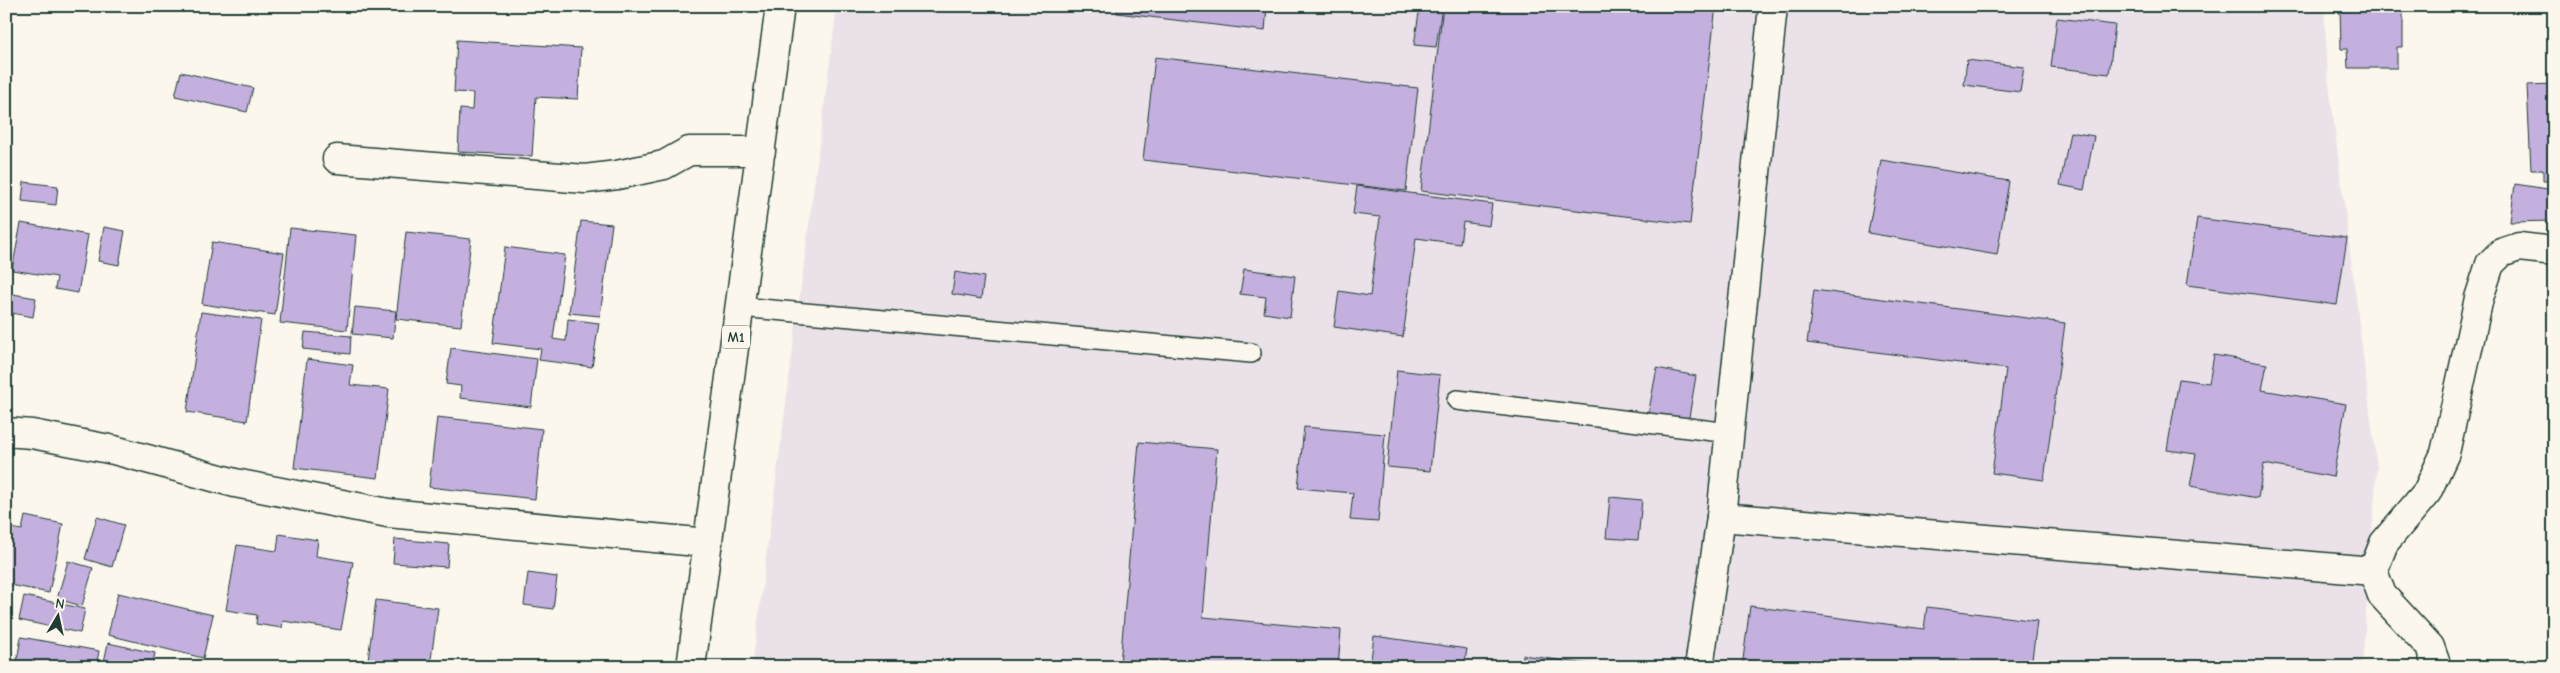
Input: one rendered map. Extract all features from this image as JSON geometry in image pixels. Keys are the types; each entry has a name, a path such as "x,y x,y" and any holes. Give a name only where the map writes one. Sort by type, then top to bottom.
{"main road":[{"name":"M1","path":"691,667 780,6"},
{"path":"1699,667 1721,517 1773,6"},
{"path":"337,159 585,179 664,164 689,151 761,152"},
{"path":"2437,667 2430,646 2382,595 2373,572 2384,544 2427,492 2445,453 2479,298 2490,264 2501,253 2519,247 2554,251"},
{"path":"6,432 32,434 114,450 235,483 388,513 708,543"},
{"path":"1721,517 2373,572"}],"lane":[{"path":"740,308 1251,353"},
{"path":"1457,400 1730,433"}],"shaded area":[{"path":"837,6 2324,6 2328,75 2377,467 2362,667 752,667"}],"building":[{"path":"1118,6 1267,6 1265,31 1117,13"},
{"path":"1420,6 1442,6 1436,47 1414,45"},
{"path":"1443,6 1716,6 1690,224 1421,191"},
{"path":"2340,6 2403,6 2403,47 2397,47 2397,68 2348,68 2347,49 2341,49"},
{"path":"2057,18 2115,25 2109,74 2051,67"},
{"path":"457,40 581,48 578,99 536,97 532,156 458,152 460,109 472,110 473,93 454,92"},
{"path":"1155,57 1418,88 1406,191 1143,160"},
{"path":"1967,60 2024,67 2020,92 1964,85"},
{"path":"181,72 253,88 247,112 175,96"},
{"path":"2554,84 2554,181 2543,181 2543,170 2531,170 2527,85"},
{"path":"2070,132 2094,136 2084,190 2060,185"},
{"path":"1881,160 2009,181 1997,255 1868,233"},
{"path":"24,182 58,186 56,205 22,201"},
{"path":"2515,184 2554,190 2554,221 2510,222"},
{"path":"1357,186 1492,204 1489,226 1463,222 1460,244 1416,238 1403,337 1334,327 1339,291 1370,296 1380,217 1353,214"},
{"path":"2197,218 2347,238 2337,305 2187,285"},
{"path":"581,221 612,224 600,316 569,313"},
{"path":"21,223 88,235 78,293 55,289 57,277 12,270"},
{"path":"104,227 125,231 119,265 98,261"},
{"path":"290,228 356,235 347,330 280,323"},
{"path":"406,232 471,239 461,326 396,319"},
{"path":"212,242 284,253 275,315 202,304"},
{"path":"505,247 565,255 553,339 566,341 568,319 599,323 592,367 539,360 541,349 493,343"},
{"path":"1244,269 1295,276 1290,317 1264,313 1266,297 1240,294"},
{"path":"955,272 984,277 981,299 952,294"},
{"path":"1814,290 2065,323 2044,480 1992,473 2006,369 1807,343"},
{"path":"7,293 36,298 33,317 6,312"},
{"path":"355,307 396,311 393,338 352,334"},
{"path":"201,312 261,320 247,421 187,412"},
{"path":"305,332 351,336 350,354 303,349"},
{"path":"451,348 537,359 531,407 460,398 461,386 446,384"},
{"path":"2214,355 2267,364 2262,390 2346,404 2333,477 2264,464 2258,498 2190,486 2196,454 2167,450 2179,379 2209,383"},
{"path":"307,359 353,365 350,385 389,389 378,478 294,468"},
{"path":"1657,368 1696,376 1688,423 1648,415"},
{"path":"1397,370 1440,375 1430,471 1387,467"},
{"path":"437,417 542,429 535,499 429,487"},
{"path":"1304,427 1385,434 1378,522 1350,520 1353,493 1298,488"},
{"path":"1139,442 1217,449 1203,617 1341,630 1338,667 1123,667 1120,664"},
{"path":"1610,497 1642,500 1638,540 1606,538"},
{"path":"25,516 63,524 49,593 6,584 6,527 22,530"},
{"path":"97,517 124,525 112,567 85,559"},
{"path":"279,534 318,540 316,556 353,562 341,630 283,621 282,628 256,624 257,615 226,610 237,545 277,551"},
{"path":"395,539 449,544 447,567 393,563"},
{"path":"68,561 93,568 82,606 57,599"},
{"path":"528,573 557,577 553,609 524,605"},
{"path":"118,593 213,615 203,658 108,635"},
{"path":"24,596 85,609 80,633 19,620"},
{"path":"376,600 438,608 430,667 367,667"},
{"path":"1750,606 1924,629 1927,607 2037,621 2031,667 1742,667"},
{"path":"1374,636 1467,649 1464,667 1370,667"},
{"path":"21,637 99,651 96,667 16,667"},
{"path":"108,643 155,653 152,667 103,667"},
{"path":"1523,655 1608,667 1522,667"}]}
